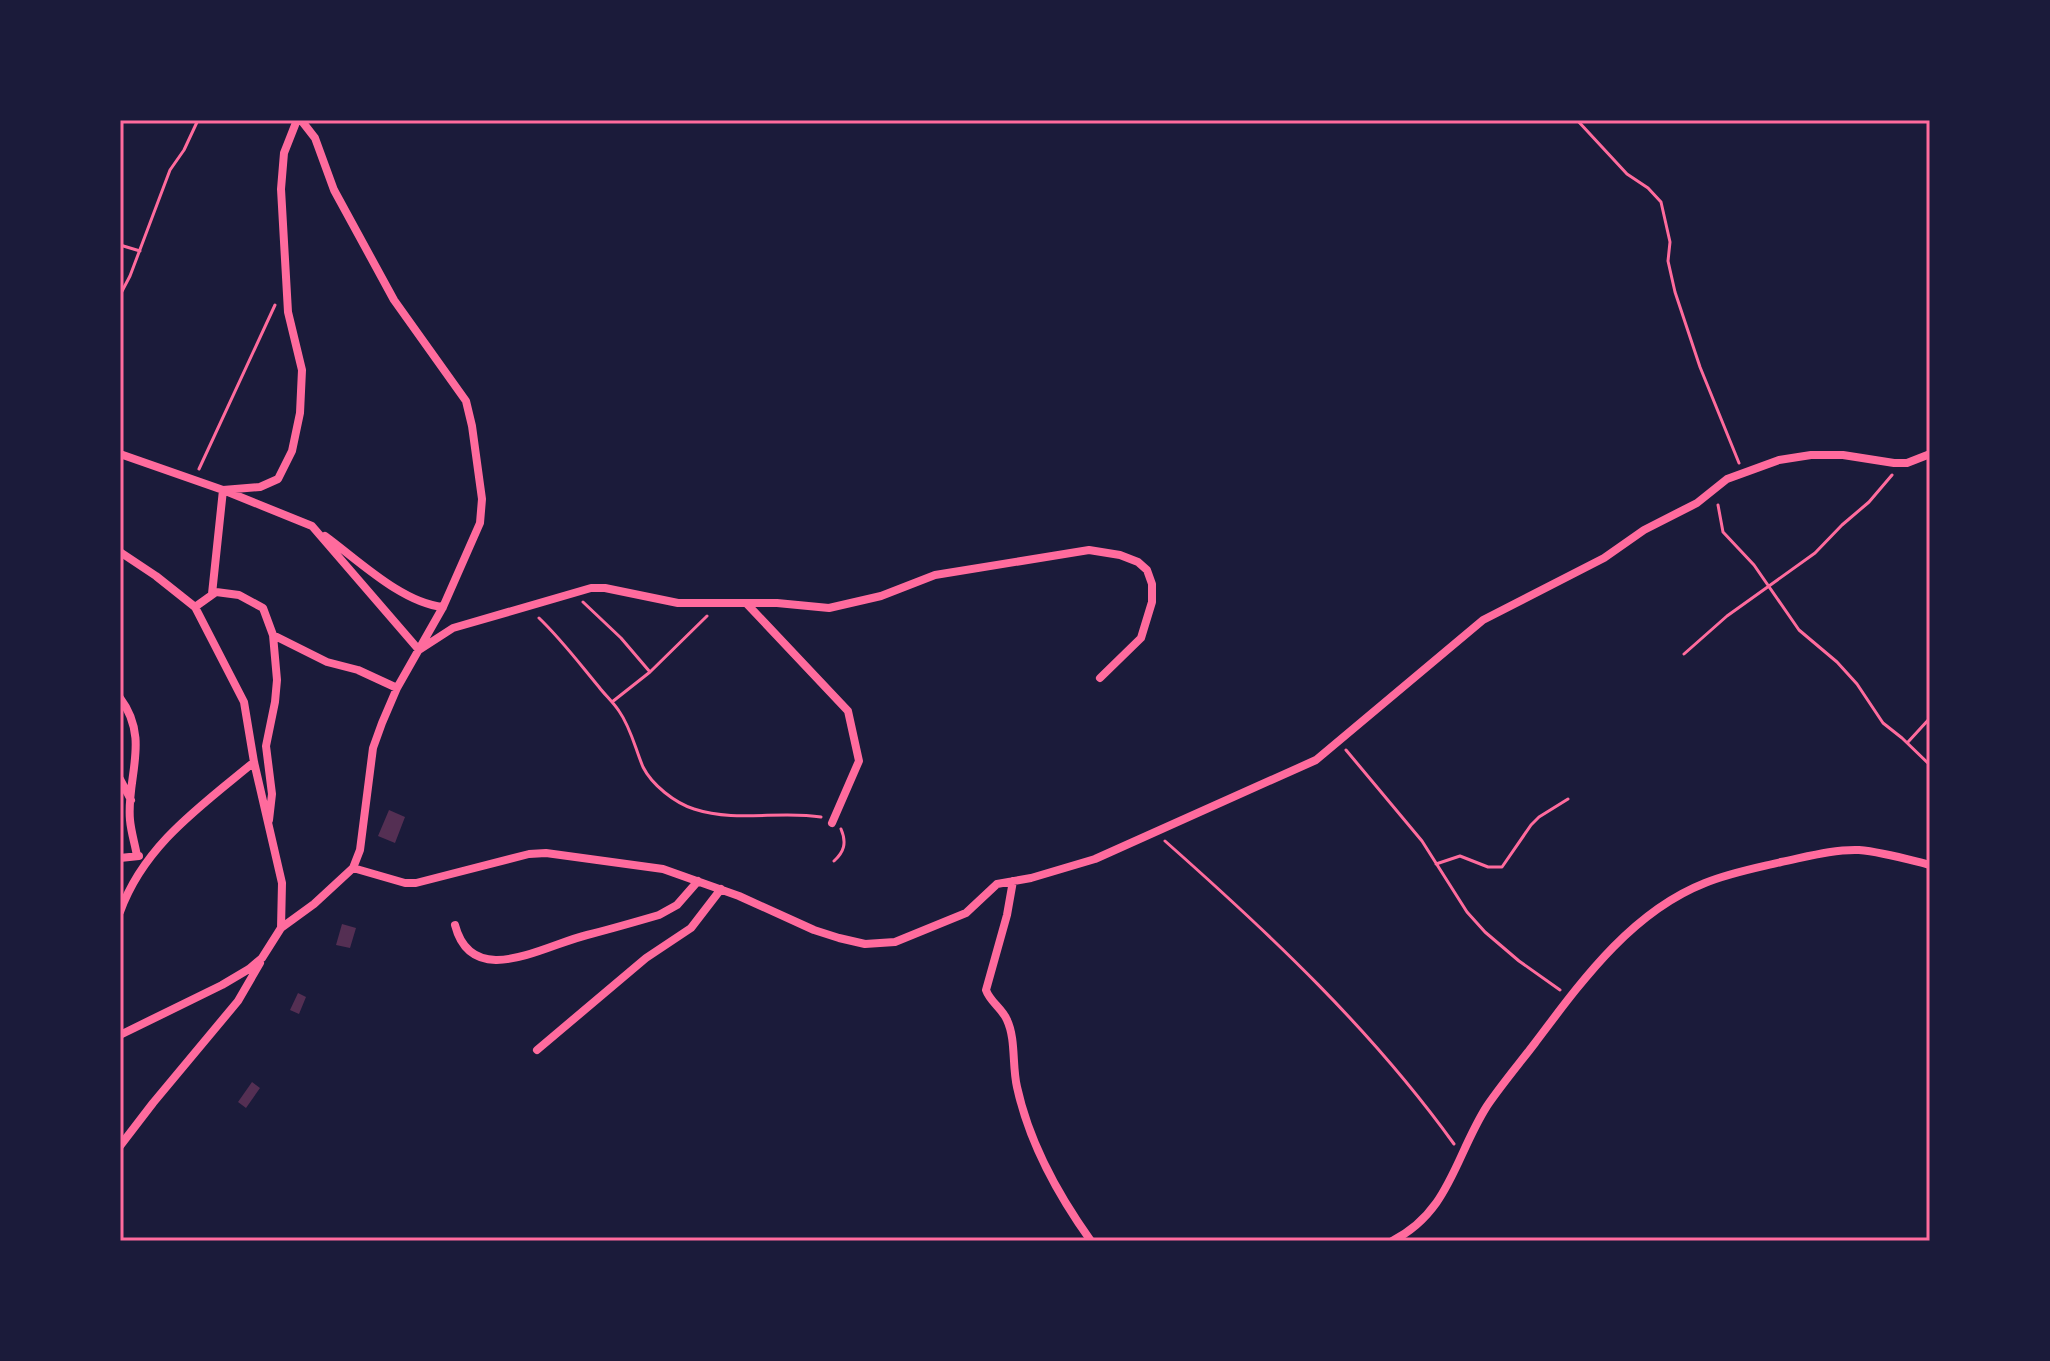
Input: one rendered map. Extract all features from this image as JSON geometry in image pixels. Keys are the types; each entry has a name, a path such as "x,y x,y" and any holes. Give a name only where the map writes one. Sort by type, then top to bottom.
{"street":[{"path":"120,1146 238,1001 281,928 314,904 353,868 360,850 373,748 397,688 443,607 482,512 466,401 394,300 334,190 315,138 299,120 284,153 281,189 288,312 302,370 300,413 292,451 283,471 270,484 223,490"},
{"path":"120,454 223,490 312,526 409,597 428,606 443,607"},
{"path":"353,868 405,883 416,883 546,853 663,869 721,889 814,930 865,944 895,942 966,913 997,884 1073,867 1316,760 1483,620 1604,558 1644,530 1697,503 1718,485 1742,472 1779,460 1811,455 1843,455 1907,463 1930,454"},
{"path":"212,594 223,490"},
{"path":"312,526 419,650"},
{"path":"419,650 453,628 574,593 605,588 678,603 777,603 829,608 881,596 935,575 1089,550 1120,555 1138,562 1147,570 1152,584 1152,602 1141,638 1100,678"},
{"path":"120,552 195,607 244,702 254,762 282,883 281,928"},
{"path":"195,607 212,594 229,593 260,605 265,611 273,635 277,680 266,746 273,804 268,821"},
{"path":"747,604 848,711 859,761 832,823"},
{"path":"273,635 327,662 358,670 397,688"},
{"path":"120,698 132,725 136,745 130,818 137,856"},
{"path":"120,912 150,856 175,827 254,762"},
{"path":"120,779 132,801"},
{"path":"1392,1241 1433,1211 1488,1105 1590,971 1667,903 1704,883 1794,859 1855,850 1880,852 1930,865"},
{"path":"120,858 150,856"},
{"path":"455,925 459,941 472,955 483,959 509,959 659,915 677,905 698,881"},
{"path":"1013,881 986,990 1007,1020 1012,1063 1027,1124 1063,1201 1091,1241"},
{"path":"537,1050 646,958 691,928 708,910 721,889"},
{"path":"120,1035 222,985 262,958"}],"path":[{"path":"120,295 170,170 184,150 198,120"},
{"path":"1577,120 1627,174 1648,188 1661,202 1670,242 1668,261 1675,292 1700,367 1742,472"},
{"path":"120,245 140,251"},
{"path":"195,480 286,281"},
{"path":"1684,654 1727,616 1815,553 1869,502 1885,481 1907,463"},
{"path":"1718,485 1718,510 1723,532 1754,565 1799,630 1837,662 1868,698 1883,723 1930,765"},
{"path":"574,593 621,638 650,672"},
{"path":"612,702 650,672 720,603"},
{"path":"528,608 556,634 612,702 628,727 643,767 655,783 690,809 723,816 825,817 844,836 842,854 834,861"},
{"path":"1907,743 1930,718"},
{"path":"1338,741 1405,821 1467,912 1485,932 1570,997"},
{"path":"1436,864 1460,856 1488,867 1502,867 1531,825 1568,799"},
{"path":"1154,832 1266,931 1371,1040 1436,1117 1461,1154"}],"building":[{"path":"389,810 405,817 395,843 378,836"},
{"path":"342,924 356,928 350,948 336,945"},
{"path":"298,993 306,997 299,1014 290,1010"},
{"path":"252,1082 260,1088 246,1108 238,1102"}]}
